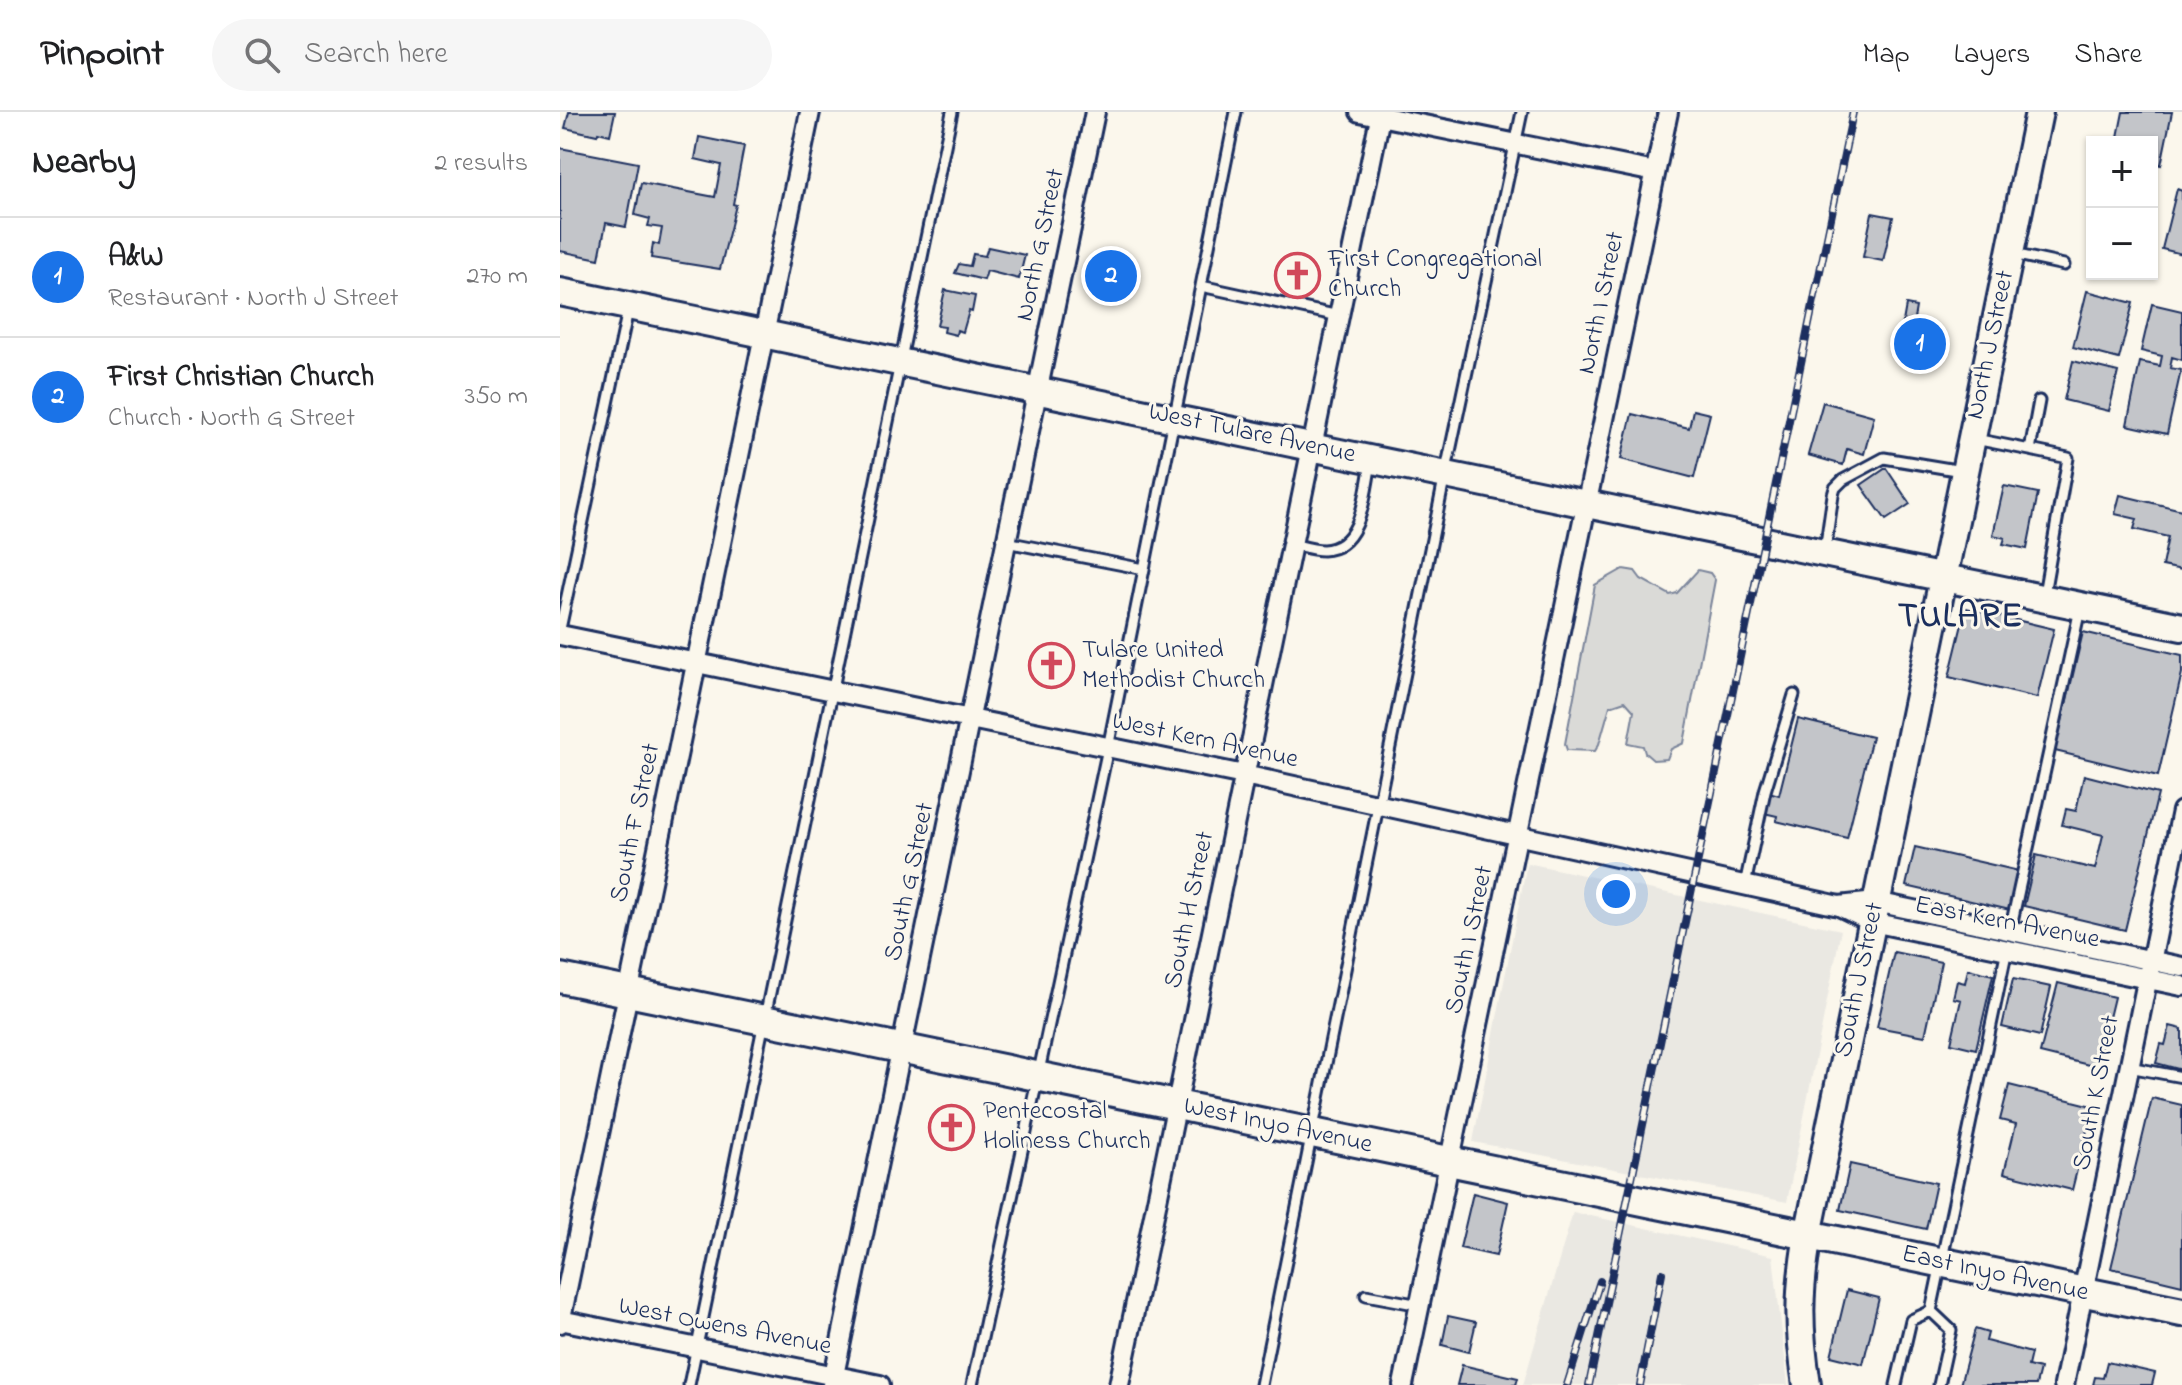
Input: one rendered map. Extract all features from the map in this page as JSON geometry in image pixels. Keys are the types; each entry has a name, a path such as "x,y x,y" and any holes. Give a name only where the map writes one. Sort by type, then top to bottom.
{"main road":[{"name":"North J Street","path":"1943,577 2039,112"},
{"name":"West Tulare Avenue","path":"560,292 2182,627"},
{"name":"South J Street","path":"1807,1385 1799,1322 1800,1280 1943,577"},
{"name":"West Inyo Avenue","path":"560,978 1808,1235"},
{"name":"East Inyo Avenue","path":"1808,1235 2182,1312"}],"street":[{"name":"South F Street","path":"560,1321 810,112"},
{"name":"North G Street","path":"1037,389 1095,112"},
{"path":"1360,112 1655,172"},
{"name":"North I Street","path":"1587,505 1668,112"},
{"name":"South H Street","path":"1119,1385 1380,114"},
{"name":"South G Street","path":"833,1380 1037,389"},
{"name":"South I Street","path":"1403,1385 1587,505"},
{"name":"West Kern Avenue","path":"560,632 696,663 1244,775 1839,906"},
{"name":"South K Street","path":"2064,1385 2182,811"},
{"name":"East Kern Avenue","path":"1839,906 2149,969 2182,967"},
{"name":"East Kern Avenue","path":"2149,969 2182,986"},
{"name":"West Owens Avenue","path":"560,1321 697,1348 833,1380 880,1385"}],"lane":[{"path":"689,1385 952,112"},
{"path":"972,1385 1040,1077 1236,112"},
{"path":"1261,1385 1445,475 1522,112"},
{"path":"2010,253 2064,265"},
{"path":"1201,286 1339,316"},
{"path":"560,632 628,306"},
{"path":"2030,450 2039,401"},
{"path":"1972,438 2068,458 2043,598"},
{"path":"1825,554 1833,495 1843,480 1884,458 1965,471"},
{"path":"1292,544 1324,550 1346,542 1359,520 1372,459"},
{"path":"1006,542 1144,569"},
{"path":"1931,1311 2080,605"},
{"path":"1745,885 1765,791 1794,695"},
{"path":"2129,1067 2182,1077"},
{"path":"1366,1295 1420,1305"},
{"path":"1896,1385 1911,1320 1931,1311"},
{"path":"1931,1311 1951,1330 1939,1385"}],"shaded area":[{"path":"1623,569 1635,571 1641,579 1670,595 1677,593 1698,570 1710,573 1715,580 1684,743 1671,749 1667,759 1653,760 1645,753 1643,746 1628,743 1634,711 1625,701 1610,706 1595,751 1567,750 1565,744 1595,585"},
{"path":"1527,863 1841,930 1787,1202 1473,1142"},
{"path":"1573,1212 1773,1256 1788,1385 1523,1385"}],"building":[{"path":"569,112 615,112 610,135 565,128"},
{"path":"2123,112 2172,112 2161,165 2158,164 2158,136 2118,136"},
{"path":"699,137 744,146 733,204 736,205 720,269 651,258 653,243 659,245 662,228 648,226 650,219 635,215 641,183 715,197 721,165 695,159"},
{"path":"560,148 638,163 626,227 606,223 599,259 560,251"},
{"path":"2177,189 2182,191 2182,254 2162,249"},
{"path":"1872,213 1893,217 1883,261 1863,257"},
{"path":"988,247 1025,255 1019,279 987,271 984,280 955,273 959,264 970,266 973,254 985,256"},
{"path":"945,290 975,296 963,332 957,330 956,335 944,332 945,327 937,326"},
{"path":"2087,291 2133,303 2119,359 2073,347"},
{"path":"2152,304 2182,311 2182,360 2172,357 2170,368 2181,370 2167,434 2127,425 2140,362 2160,366 2162,356 2141,351"},
{"path":"1906,305 1916,307 1914,319 1928,322 1927,329 1943,332 1937,364 1897,356"},
{"path":"2073,361 2118,372 2109,411 2064,400"},
{"path":"1823,402 1874,416 1864,454 1847,449 1843,465 1808,455"},
{"path":"1693,410 1710,414 1694,478 1621,459 1632,414 1689,428"},
{"path":"1886,468 1910,504 1886,520 1861,485"},
{"path":"2004,486 2038,493 2027,549 2003,544 2005,538 1993,535"},
{"path":"2120,495 2182,510 2182,570 2162,566 2168,537 2134,529 2137,519 2115,514"},
{"path":"1966,608 2054,629 2037,698 1949,677"},
{"path":"2083,632 2182,655 2182,673 2158,776 2055,751"},
{"path":"1798,719 1872,737 1847,838 1776,821 1777,816 1764,813 1769,792 1779,795"},
{"path":"2084,775 2158,794 2125,930 2024,906 2036,855 2095,869 2103,835 2062,825 2066,809 2076,811"},
{"path":"1915,847 2019,871 2010,910 1906,886"},
{"path":"1894,952 1941,962 1925,1036 1877,1027"},
{"path":"1968,969 1993,975 1976,1049 1951,1043 1961,1000 1953,998 1957,981 1965,983"},
{"path":"2013,979 2051,987 2040,1036 2002,1027"},
{"path":"2058,983 2114,997 2097,1067 2040,1053"},
{"path":"2170,1026 2182,1029 2182,1070 2156,1063"},
{"path":"2009,1085 2093,1106 2072,1190 2004,1173 2016,1124 2000,1120"},
{"path":"2152,1098 2182,1105 2182,1285 2111,1268"},
{"path":"1850,1164 1936,1183 1926,1229 1840,1210"},
{"path":"1473,1193 1508,1202 1496,1256 1460,1248"},
{"path":"1847,1290 1879,1298 1863,1364 1831,1356"},
{"path":"1448,1316 1476,1322 1469,1352 1442,1345"},
{"path":"1975,1329 1988,1333 1986,1341 2031,1353 2028,1366 2040,1369 2036,1385 1960,1385"},
{"path":"2107,1362 2155,1373 2152,1385 2093,1385 2095,1377 2103,1378"},
{"path":"1462,1365 1518,1378 1516,1385 1457,1385"}],"railway":[{"path":"1589,1385 1853,112"},
{"path":"1640,1385 1662,1273"},
{"path":"1567,1385 1600,1281"}],"place":[{"name":"First Congregational Church","path":"1297,275"},
{"name":"First Christian Church","path":"1111,276"},
{"name":"A&W","path":"1920,344"},
{"name":"Tulare United Methodist Church","path":"1051,666"},
{"name":"Pentecostal Holiness Church","path":"952,1127"}],"district":[{"name":"TULARE","path":"1961,618"}]}
